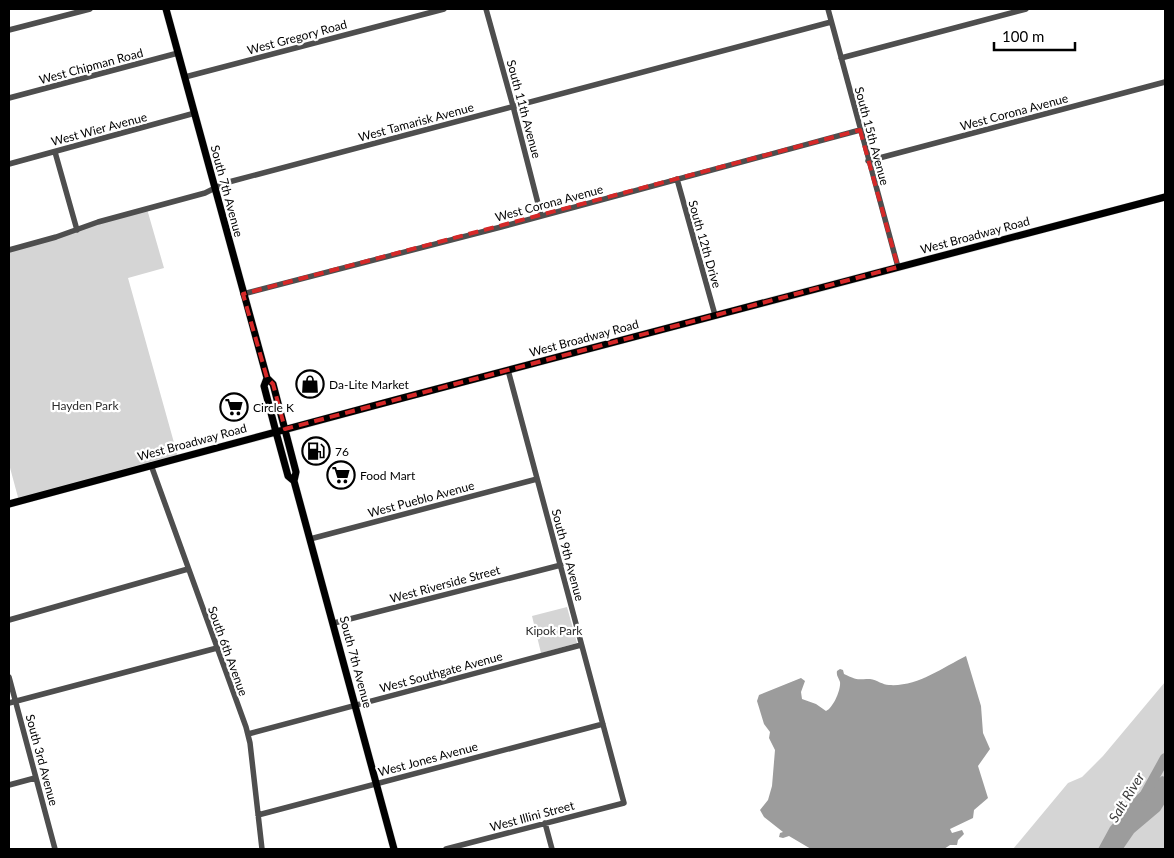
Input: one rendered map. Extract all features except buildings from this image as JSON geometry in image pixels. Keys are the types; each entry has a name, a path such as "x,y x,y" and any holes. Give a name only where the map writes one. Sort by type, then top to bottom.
{"main road":[{"name":"South 7th Avenue","path":"166,9 267,378 273,384 296,472 294,481 394,849"},
{"name":"West Broadway Road","path":"9,504 285,429 1165,197"},
{"name":"South 7th Avenue","path":"267,378 264,386 276,432 288,476 294,481"}],"street":[{"path":"9,30 90,9"},
{"name":"West Gregory Road","path":"185,77 444,9"},
{"name":"South 11th Avenue","path":"486,9 541,215"},
{"name":"South 15th Avenue","path":"828,9 898,267"},
{"path":"841,58 1026,9"},
{"name":"West Tamarisk Avenue","path":"9,250 98,222 205,193 214,187 831,22"},
{"name":"West Chipman Road","path":"9,98 178,53"},
{"name":"West Corona Avenue","path":"868,160 1165,82"},
{"name":"West Wier Avenue","path":"9,164 195,113"},
{"name":"West Corona Avenue","path":"244,294 860,130"},
{"path":"55,152 77,230"},
{"name":"South 12th Drive","path":"677,179 715,315"},
{"name":"South 9th Avenue","path":"508,370 624,802"},
{"name":"South 6th Avenue","path":"151,465 248,734 262,849"},
{"name":"West Pueblo Avenue","path":"310,539 537,478"},
{"name":"West Riverside Street","path":"334,624 560,565"},
{"path":"9,620 188,569"},
{"name":"West Southgate Avenue","path":"248,734 581,645"},
{"path":"9,703 217,648"},
{"name":"South 3rd Avenue","path":"9,677 55,849"},
{"name":"West Jones Avenue","path":"258,815 603,724"},
{"path":"9,785 36,778"},
{"name":"West Illini Street","path":"446,849 624,802"},
{"path":"545,823 552,849"}],"highlighted area":[{"path":"860,130 898,267 285,429 273,384 267,378 243,294"}],"green space":[{"name":"Hayden Park","path":"147,209 164,268 128,278 178,457 19,501 9,464 9,250"},
{"name":"Kipok Park","path":"567,607 577,643 541,653 532,616"},
{"path":"1165,682 1165,849 1013,849 1068,783 1082,777 1103,756"}],"shaded area":[{"path":"966,656 981,706 983,733 990,749 978,766 988,798 974,810 973,818 950,829 952,833 962,830 964,834 958,840 957,845 950,845 944,849 811,849 789,836 779,837 780,833 783,832 764,817 760,810 768,800 772,786 775,750 769,738 770,732 764,724 757,701 759,695 801,678 805,681 801,692 802,699 816,704 826,711 834,703 838,694 840,682 837,671 840,669 843,670 844,674 855,679 870,679 887,685 899,685 929,676"},
{"path":"1162,776 1165,777 1165,803 1160,811 1134,833 1123,849 1098,849 1110,827 1138,794"}],"waterway":[{"name":"Salt River","path":"1144,796 1165,758"}],"place":[{"name":"Da-Lite Market","path":"310,384"},
{"name":"Circle K","path":"234,407"},
{"name":"76","path":"316,451"},
{"name":"Food Mart","path":"341,475"}]}
